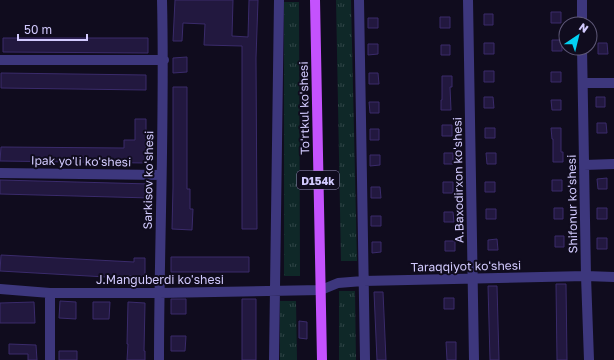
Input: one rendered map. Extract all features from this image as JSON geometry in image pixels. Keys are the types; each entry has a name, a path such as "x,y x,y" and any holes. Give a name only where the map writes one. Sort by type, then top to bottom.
{"main road":[{"name":"To'rtkul ko'shesi","path":"314,0 322,360"}],"street":[{"name":"Sarkisov ko'shesi","path":"160,360 159,293 164,60 162,0"},
{"path":"274,360 279,0"},
{"path":"359,0 365,360"},
{"name":"A.Baxodirxon ko'shesi","path":"468,0 474,360"},
{"path":"582,0 582,16"},
{"name":"Shifonur ko'shesi","path":"582,56 586,276 590,360"},
{"path":"0,60 164,60"},
{"path":"583,83 614,83"},
{"path":"584,165 614,164"},
{"name":"Ipak yo'li ko'shesi","path":"0,173 161,175"},
{"name":"Taraqqiyot ko'shesi","path":"320,290 338,283 363,281 586,276 614,277"},
{"name":"J.Manguberdi ko'shesi","path":"0,289 50,292 159,293 320,290"},
{"path":"50,292 50,360"}],"green space":[{"path":"336,0 351,0 357,261 341,261"},
{"path":"284,2 299,2 300,276 284,276"},
{"path":"339,291 355,291 356,360 339,360"},
{"path":"280,301 296,301 297,360 280,360"}],"building":[{"path":"175,0 233,0 232,36 248,37 249,0 258,0 256,58 257,229 242,229 242,46 204,45 205,24 183,23 182,41 173,41"},
{"path":"551,12 561,12 561,16 558,16 558,23 551,23"},
{"path":"484,14 493,14 493,25 484,25"},
{"path":"440,17 450,17 450,28 440,28"},
{"path":"368,18 378,18 378,28 368,28"},
{"path":"3,38 148,38 148,53 3,52"},
{"path":"552,40 558,40 558,51 552,51"},
{"path":"484,43 494,43 494,54 484,54"},
{"path":"598,43 607,43 608,54 598,54"},
{"path":"368,44 378,44 378,54 368,55"},
{"path":"441,45 450,45 450,55 441,55"},
{"path":"187,57 187,72 173,73 173,58"},
{"path":"484,71 494,71 494,82 484,82"},
{"path":"551,72 561,72 561,82 551,82"},
{"path":"1,73 146,75 146,90 1,88"},
{"path":"369,73 378,73 379,84 369,84"},
{"path":"442,76 452,76 452,87 450,87 451,110 441,110"},
{"path":"173,87 187,87 187,189 190,189 190,209 193,209 192,230 172,229"},
{"path":"484,97 493,97 494,108 484,108"},
{"path":"596,97 605,97 605,107 596,107"},
{"path":"551,100 561,100 561,110 552,110"},
{"path":"369,102 379,102 379,113 370,113"},
{"path":"135,119 146,119 146,163 0,161 1,147 124,148 124,140 135,140"},
{"path":"597,123 606,123 607,133 597,133"},
{"path":"442,125 452,125 452,136 442,136"},
{"path":"485,128 495,128 495,138 485,138"},
{"path":"551,128 561,128 561,152 563,152 563,162 553,162 553,139"},
{"path":"370,129 379,129 379,140 370,140"},
{"path":"444,153 453,153 453,164 444,164"},
{"path":"486,153 496,153 496,164 487,164"},
{"path":"370,155 380,155 380,165 370,166"},
{"path":"607,178 607,189 598,189 597,179"},
{"path":"0,180 151,184 151,198 0,194"},
{"path":"552,180 562,180 562,191 552,191"},
{"path":"443,182 453,182 453,193 443,193"},
{"path":"485,182 495,182 495,192 485,192"},
{"path":"371,187 380,187 381,198 371,198"},
{"path":"554,208 563,208 563,219 554,219"},
{"path":"597,208 607,208 607,219 597,219"},
{"path":"486,209 496,209 496,219 486,219"},
{"path":"444,212 453,212 454,222 444,222"},
{"path":"371,216 381,216 381,226 371,226"},
{"path":"555,236 564,236 564,247 555,247"},
{"path":"597,238 607,238 607,249 597,249"},
{"path":"497,239 498,250 488,250 488,240"},
{"path":"445,241 455,241 455,251 445,251"},
{"path":"372,242 381,242 381,252 372,253"},
{"path":"1,255 134,262 134,258 145,258 145,276 124,276 124,278 0,271"},
{"path":"171,257 249,257 249,272 171,272"},
{"path":"556,284 566,284 567,360 557,360"},
{"path":"488,286 497,286 499,360 490,360"},
{"path":"374,292 383,292 386,360 377,360"},
{"path":"444,298 454,298 454,309 444,309"},
{"path":"171,299 186,299 186,314 171,314"},
{"path":"242,299 256,299 256,360 242,360"},
{"path":"60,301 76,302 76,319 59,318"},
{"path":"34,302 35,323 0,323 0,303"},
{"path":"93,302 110,302 109,319 93,319"},
{"path":"128,302 145,303 145,360 127,360"},
{"path":"299,321 307,322 307,339 299,338"},
{"path":"171,336 186,336 185,351 171,351"},
{"path":"446,342 456,342 456,360 447,360"},
{"path":"9,344 36,345 37,360 28,360 28,354 9,354"},
{"path":"59,351 77,351 77,360 59,360"}]}
